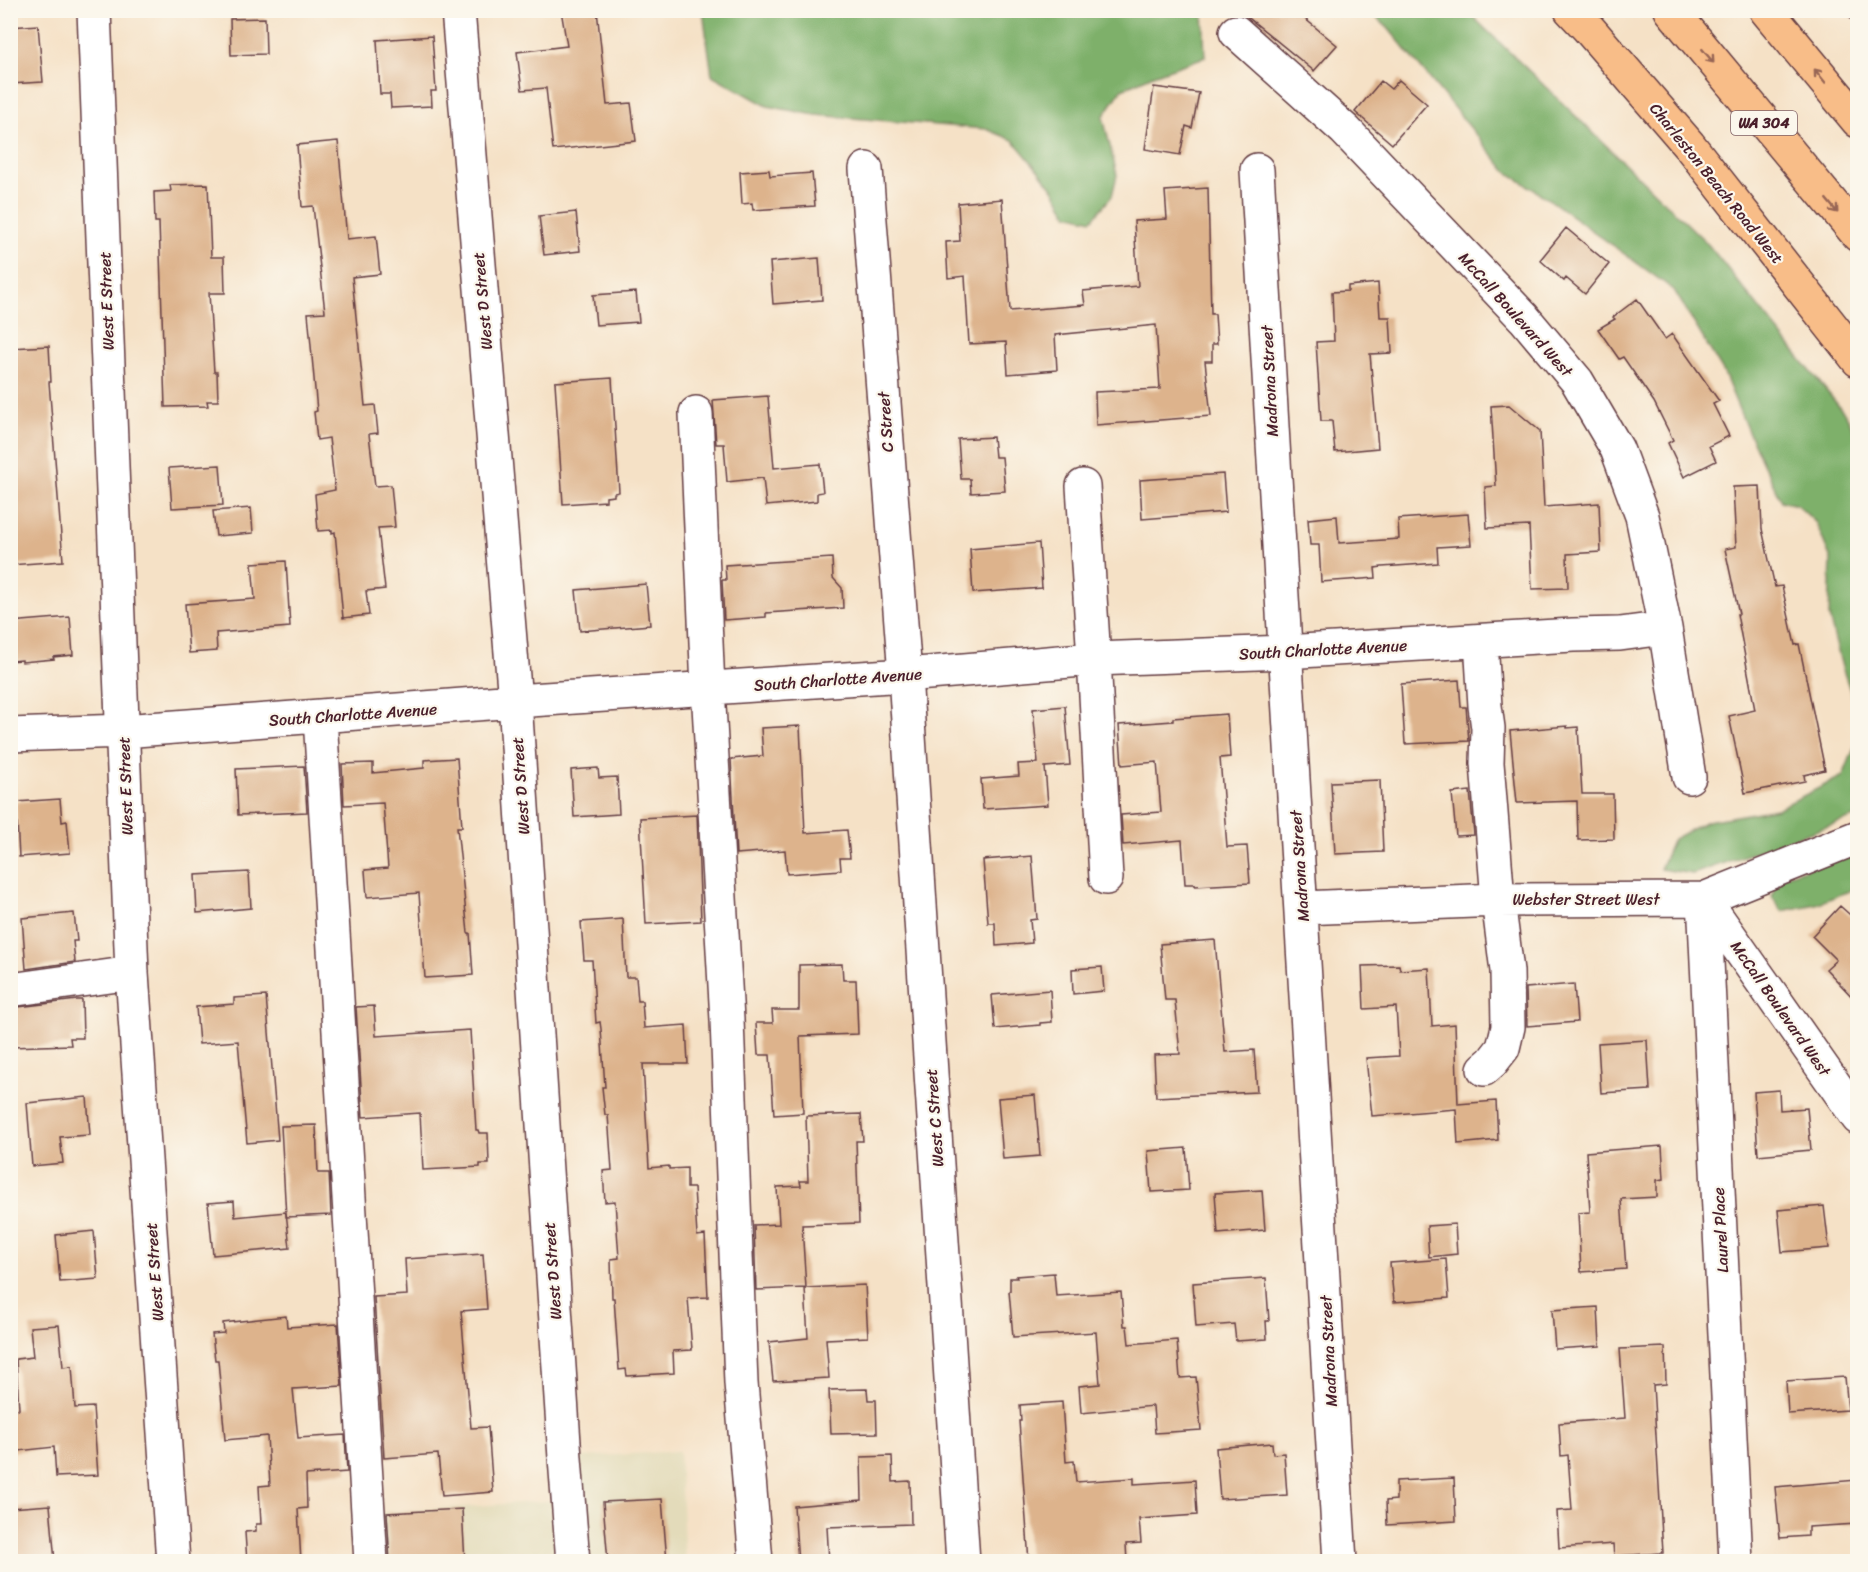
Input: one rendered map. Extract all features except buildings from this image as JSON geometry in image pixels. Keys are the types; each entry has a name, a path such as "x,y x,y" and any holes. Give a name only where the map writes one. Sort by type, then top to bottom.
{"main road":[{"name":"Charleston Beach Road West","path":"1571,10 1689,145 1857,360"},
{"name":"WA 304","path":"1671,10 1857,235"},
{"path":"1766,10 1857,121"}],"street":[{"name":"West E Street","path":"94,10 132,974 173,1562"},
{"name":"West D Street","path":"458,10 515,701 573,1562"},
{"name":"McCall Boulevard West","path":"1236,32 1345,130 1524,318 1577,381 1617,449 1642,516 1665,628 1689,777"},
{"name":"C Street","path":"866,169 904,675"},
{"name":"Madrona Street","path":"1257,170 1340,1562"},
{"path":"696,413 708,688 727,1020 741,1383 756,1562"},
{"path":"1083,486 1106,878"},
{"name":"South Charlotte Avenue","path":"10,735 123,731 515,701 904,675 1094,659 1284,652 1620,634 1665,628"},
{"path":"1481,641 1498,900 1507,971 1508,1027 1503,1048 1484,1069"},
{"name":"West C Street","path":"904,675 963,1562"},
{"path":"320,717 371,1562"},
{"name":"Webster Street West","path":"1302,908 1498,900 1704,899 1857,837"},
{"name":"McCall Boulevard West","path":"1704,899 1857,1118"},
{"name":"Laurel Place","path":"1704,899 1736,1562"},
{"path":"10,990 132,974"}],"shaded area":[{"path":"679,1451 685,1561 580,1561 568,1458"},
{"path":"565,1500 573,1561 372,1561 369,1513"}],"green space":[{"path":"703,11 1203,11 1205,57 1153,75 1122,89 1103,117 1117,175 1112,196 1092,220 1068,214 1052,187 1013,140 986,129 815,115 767,106 712,75"},
{"path":"1369,11 1467,11 1706,242 1846,415 1858,438 1857,816 1693,874 1660,869 1673,839 1707,821 1777,809 1843,776 1857,741 1856,707 1842,667 1829,617 1831,559 1816,523 1797,505 1781,501 1723,371 1674,290 1550,200 1507,172 1388,28"},
{"path":"1857,852 1857,888 1816,904 1782,911 1772,897 1777,878"}],"railway":[{"path":"1847,10 1858,23"}]}
